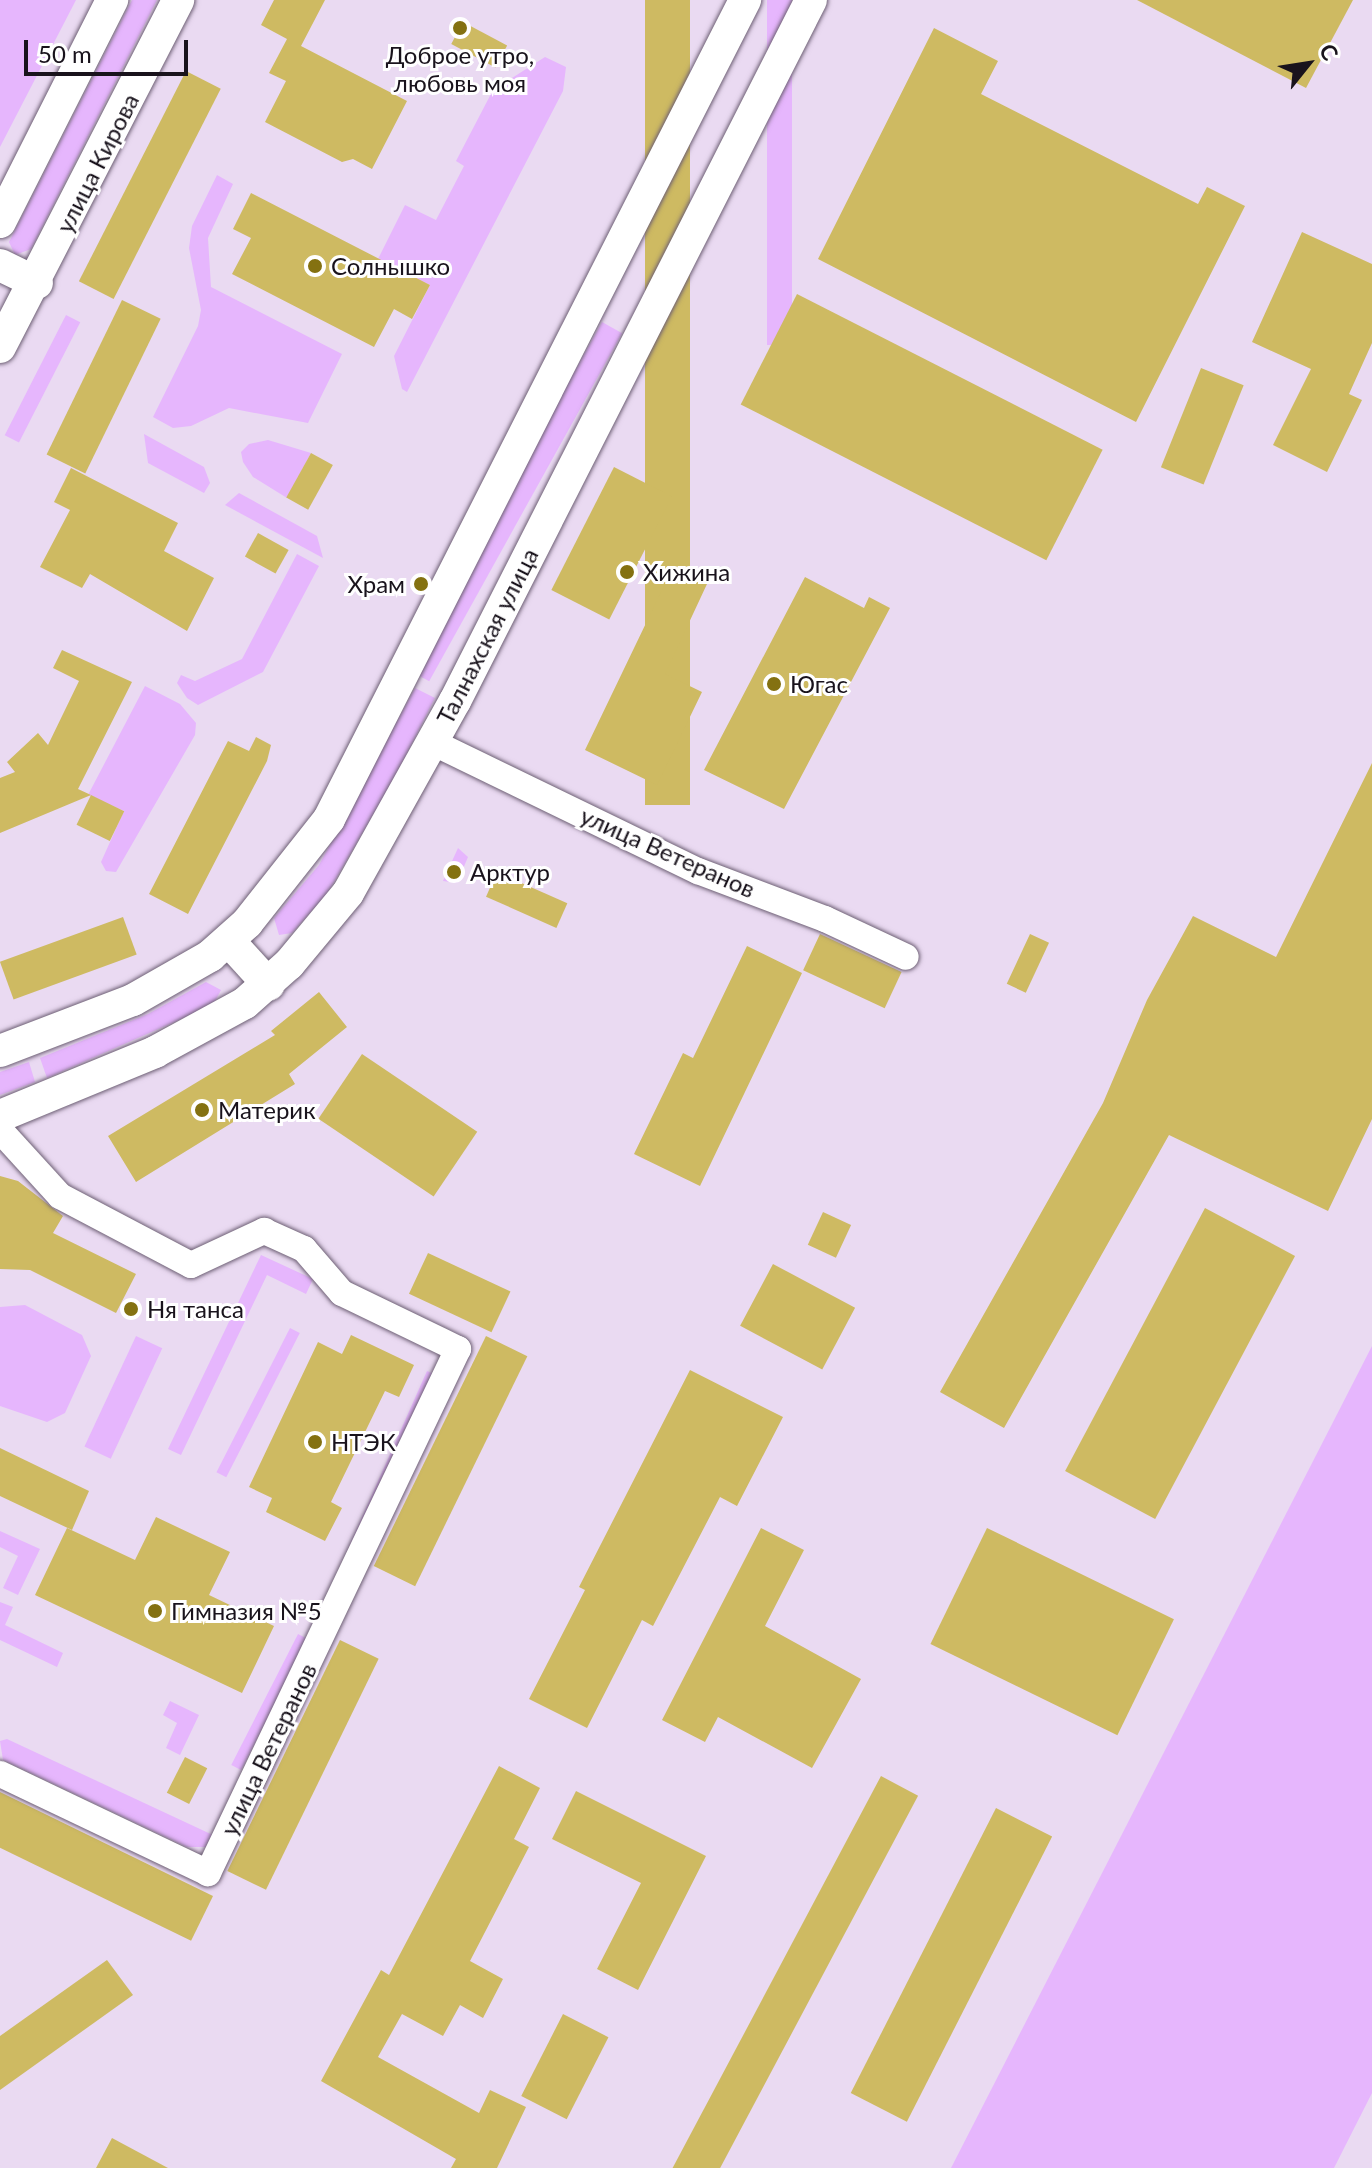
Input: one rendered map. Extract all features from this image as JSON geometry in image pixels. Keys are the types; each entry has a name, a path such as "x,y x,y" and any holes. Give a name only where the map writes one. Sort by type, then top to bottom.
{"street":[{"path":"0,222 112,0"},
{"name":"улица Кирова","path":"0,347 37,283 178,0"},
{"path":"0,1051 133,1000 229,941 329,819 745,0"},
{"name":"Талнахская улица","path":"0,1116 155,1052 269,985 348,893 432,742 811,0"},
{"path":"0,265 37,283"},
{"name":"улица Ветеранов","path":"432,742 698,871 825,919 906,957"},
{"path":"229,941 269,985"},
{"name":"улица Ветеранов","path":"0,1130 60,1196 191,1265 264,1231 304,1249 342,1293 458,1349 208,1873 0,1774"}],"shaded area":[{"path":"0,0 76,0 0,147"},
{"path":"132,0 157,0 31,249 15,255 9,242"},
{"path":"767,0 792,0 792,345 767,345"},
{"path":"545,57 566,67 563,91 407,392 402,389 394,356 430,285 378,259 405,205 436,220 464,166 456,161 493,90"},
{"path":"217,175 233,184 208,238 211,287 342,354 308,423 229,408 191,426 173,428 153,417 198,326 201,310 189,248 192,226"},
{"path":"66,315 80,322 19,443 5,435"},
{"path":"602,322 622,333 429,681 409,670"},
{"path":"144,434 204,467 210,483 204,493 148,463"},
{"path":"268,440 311,453 287,498 253,477 243,462 241,452 249,444"},
{"path":"239,493 317,536 323,558 225,505"},
{"path":"297,554 319,566 263,672 198,705 187,698 177,683 181,675 195,681 242,659"},
{"path":"145,686 180,704 196,723 195,735 116,872 106,871 101,862 124,811 88,795"},
{"path":"415,688 435,698 396,775 327,894 292,933 279,935 274,918 319,865"},
{"path":"458,848 468,857 457,883 443,881"},
{"path":"206,982 221,990 213,1005 47,1078 40,1058 148,1014"},
{"path":"29,1062 35,1082 0,1095 0,1072"},
{"path":"261,1255 313,1279 306,1294 267,1275 181,1455 168,1449"},
{"path":"25,1305 82,1335 91,1356 65,1413 47,1422 0,1406 0,1307"},
{"path":"290,1328 300,1333 226,1477 216,1472"},
{"path":"136,1336 162,1348 111,1459 84,1447"},
{"path":"1372,1346 1372,2093 1334,2168 951,2168"},
{"path":"427,1371 436,1375 356,1556 346,1552"},
{"path":"0,1531 40,1549 18,1595 3,1588 18,1556 0,1547"},
{"path":"0,1602 13,1607 5,1625 63,1653 57,1667 0,1640"},
{"path":"298,1634 308,1639 241,1770 231,1765"},
{"path":"170,1701 199,1715 180,1755 166,1748 177,1723 163,1715"},
{"path":"7,1739 215,1836 210,1847 187,1847 3,1760 0,1741"}],"building":[{"path":"274,0 325,0 301,46 407,101 372,169 353,159 342,162 265,122 286,81 269,73 287,39 261,25"},
{"path":"645,0 690,0 690,805 645,805"},
{"path":"1137,0 1353,0 1306,88"},
{"path":"463,22 507,45 495,68 451,44"},
{"path":"934,28 998,61 981,94 1198,204 1207,187 1245,206 1136,422 818,259"},
{"path":"186,71 221,89 114,299 79,281"},
{"name":"Солнышко","path":"251,193 430,285 412,319 394,309 374,347 232,274 251,238 233,229"},
{"path":"1302,232 1372,264 1372,343 1349,394 1362,400 1327,472 1273,445 1311,369 1252,342"},
{"path":"797,294 1103,450 1046,560 741,404"},
{"path":"122,300 161,319 85,473 47,455"},
{"path":"1201,368 1244,385 1204,484 1161,467"},
{"path":"311,453 333,465 308,510 286,498"},
{"path":"614,467 672,497 609,619 551,590"},
{"path":"71,468 178,523 164,551 214,578 187,631 90,574 82,588 40,567 70,510 54,502"},
{"path":"258,533 289,550 276,574 245,557"},
{"path":"673,567 707,584 665,674 702,692 657,785 585,750"},
{"path":"805,577 864,608 869,597 890,608 784,809 704,770"},
{"path":"62,650 132,682 78,789 91,795 0,833 0,778 15,772 7,762 38,733 48,745 79,681 53,668"},
{"path":"256,737 271,745 267,761 188,914 149,894 228,741 249,751"},
{"path":"1372,763 1372,1119 1328,1211 1169,1135 1004,1428 940,1392 1103,1103 1147,1000 1193,916 1276,957"},
{"path":"91,795 124,811 110,841 77,825"},
{"path":"497,872 567,903 556,928 486,897"},
{"path":"123,917 137,955 14,999 0,962"},
{"path":"820,934 902,972 885,1008 803,970"},
{"path":"1030,934 1049,943 1026,993 1007,984"},
{"path":"747,946 802,973 700,1186 634,1154 683,1053 693,1058"},
{"name":"Материк","path":"319,992 347,1027 289,1074 295,1084 136,1182 108,1136 275,1035 271,1031"},
{"path":"362,1054 477,1132 434,1196 318,1119"},
{"path":"0,1176 18,1181 63,1216 53,1233 136,1274 116,1313 30,1270 0,1269"},
{"path":"1205,1208 1295,1256 1155,1519 1065,1471"},
{"path":"823,1212 851,1225 836,1258 808,1245"},
{"path":"428,1253 510,1291 491,1332 409,1294"},
{"path":"773,1264 855,1308 822,1369 740,1326"},
{"name":"НТЭК","path":"351,1335 414,1365 399,1397 385,1391 331,1502 342,1508 325,1541 266,1512 272,1498 249,1487 318,1342 342,1354"},
{"path":"486,1336 527,1356 415,1586 374,1566"},
{"path":"690,1370 783,1417 737,1506 720,1497 653,1626 642,1620 587,1728 529,1699 585,1590 579,1587"},
{"path":"0,1448 89,1491 72,1530 0,1496"},
{"name":"Гимназия №5","path":"156,1517 230,1552 209,1595 274,1626 242,1693 35,1595 67,1528 135,1560"},
{"path":"761,1528 804,1550 765,1626 861,1679 812,1768 718,1717 705,1742 662,1720"},
{"path":"987,1528 1174,1619 1117,1735 930,1644"},
{"path":"340,1640 379,1659 266,1890 227,1871"},
{"path":"185,1757 207,1768 189,1804 167,1793"},
{"path":"499,1766 540,1788 514,1839 529,1847 470,1961 503,1979 483,2018 460,2005 443,2036 402,2014 378,2057 479,2113 490,2090 526,2107 497,2168 451,2168 456,2159 321,2081 381,1970 389,1975"},
{"path":"881,1776 918,1796 720,2168 673,2168"},
{"path":"576,1791 706,1856 638,1990 597,1969 641,1883 552,1839"},
{"path":"0,1792 213,1896 191,1941 0,1848"},
{"path":"996,1808 1052,1837 907,2122 851,2093"},
{"path":"107,1960 133,1995 0,2090 0,2036"},
{"path":"563,2014 608,2037 567,2119 521,2096"},
{"path":"112,2138 168,2168 96,2168"}],"place":[{"name":"Доброе утро, любовь моя","path":"460,28"},
{"name":"Солнышко","path":"315,266"},
{"name":"Хижина","path":"627,572"},
{"name":"Храм","path":"421,584"},
{"name":"Югас","path":"774,684"},
{"name":"Арктур","path":"454,872"},
{"name":"Материк","path":"202,1110"},
{"name":"Ня танса","path":"131,1309"},
{"name":"НТЭК","path":"315,1442"},
{"name":"Гимназия №5","path":"155,1611"}]}
